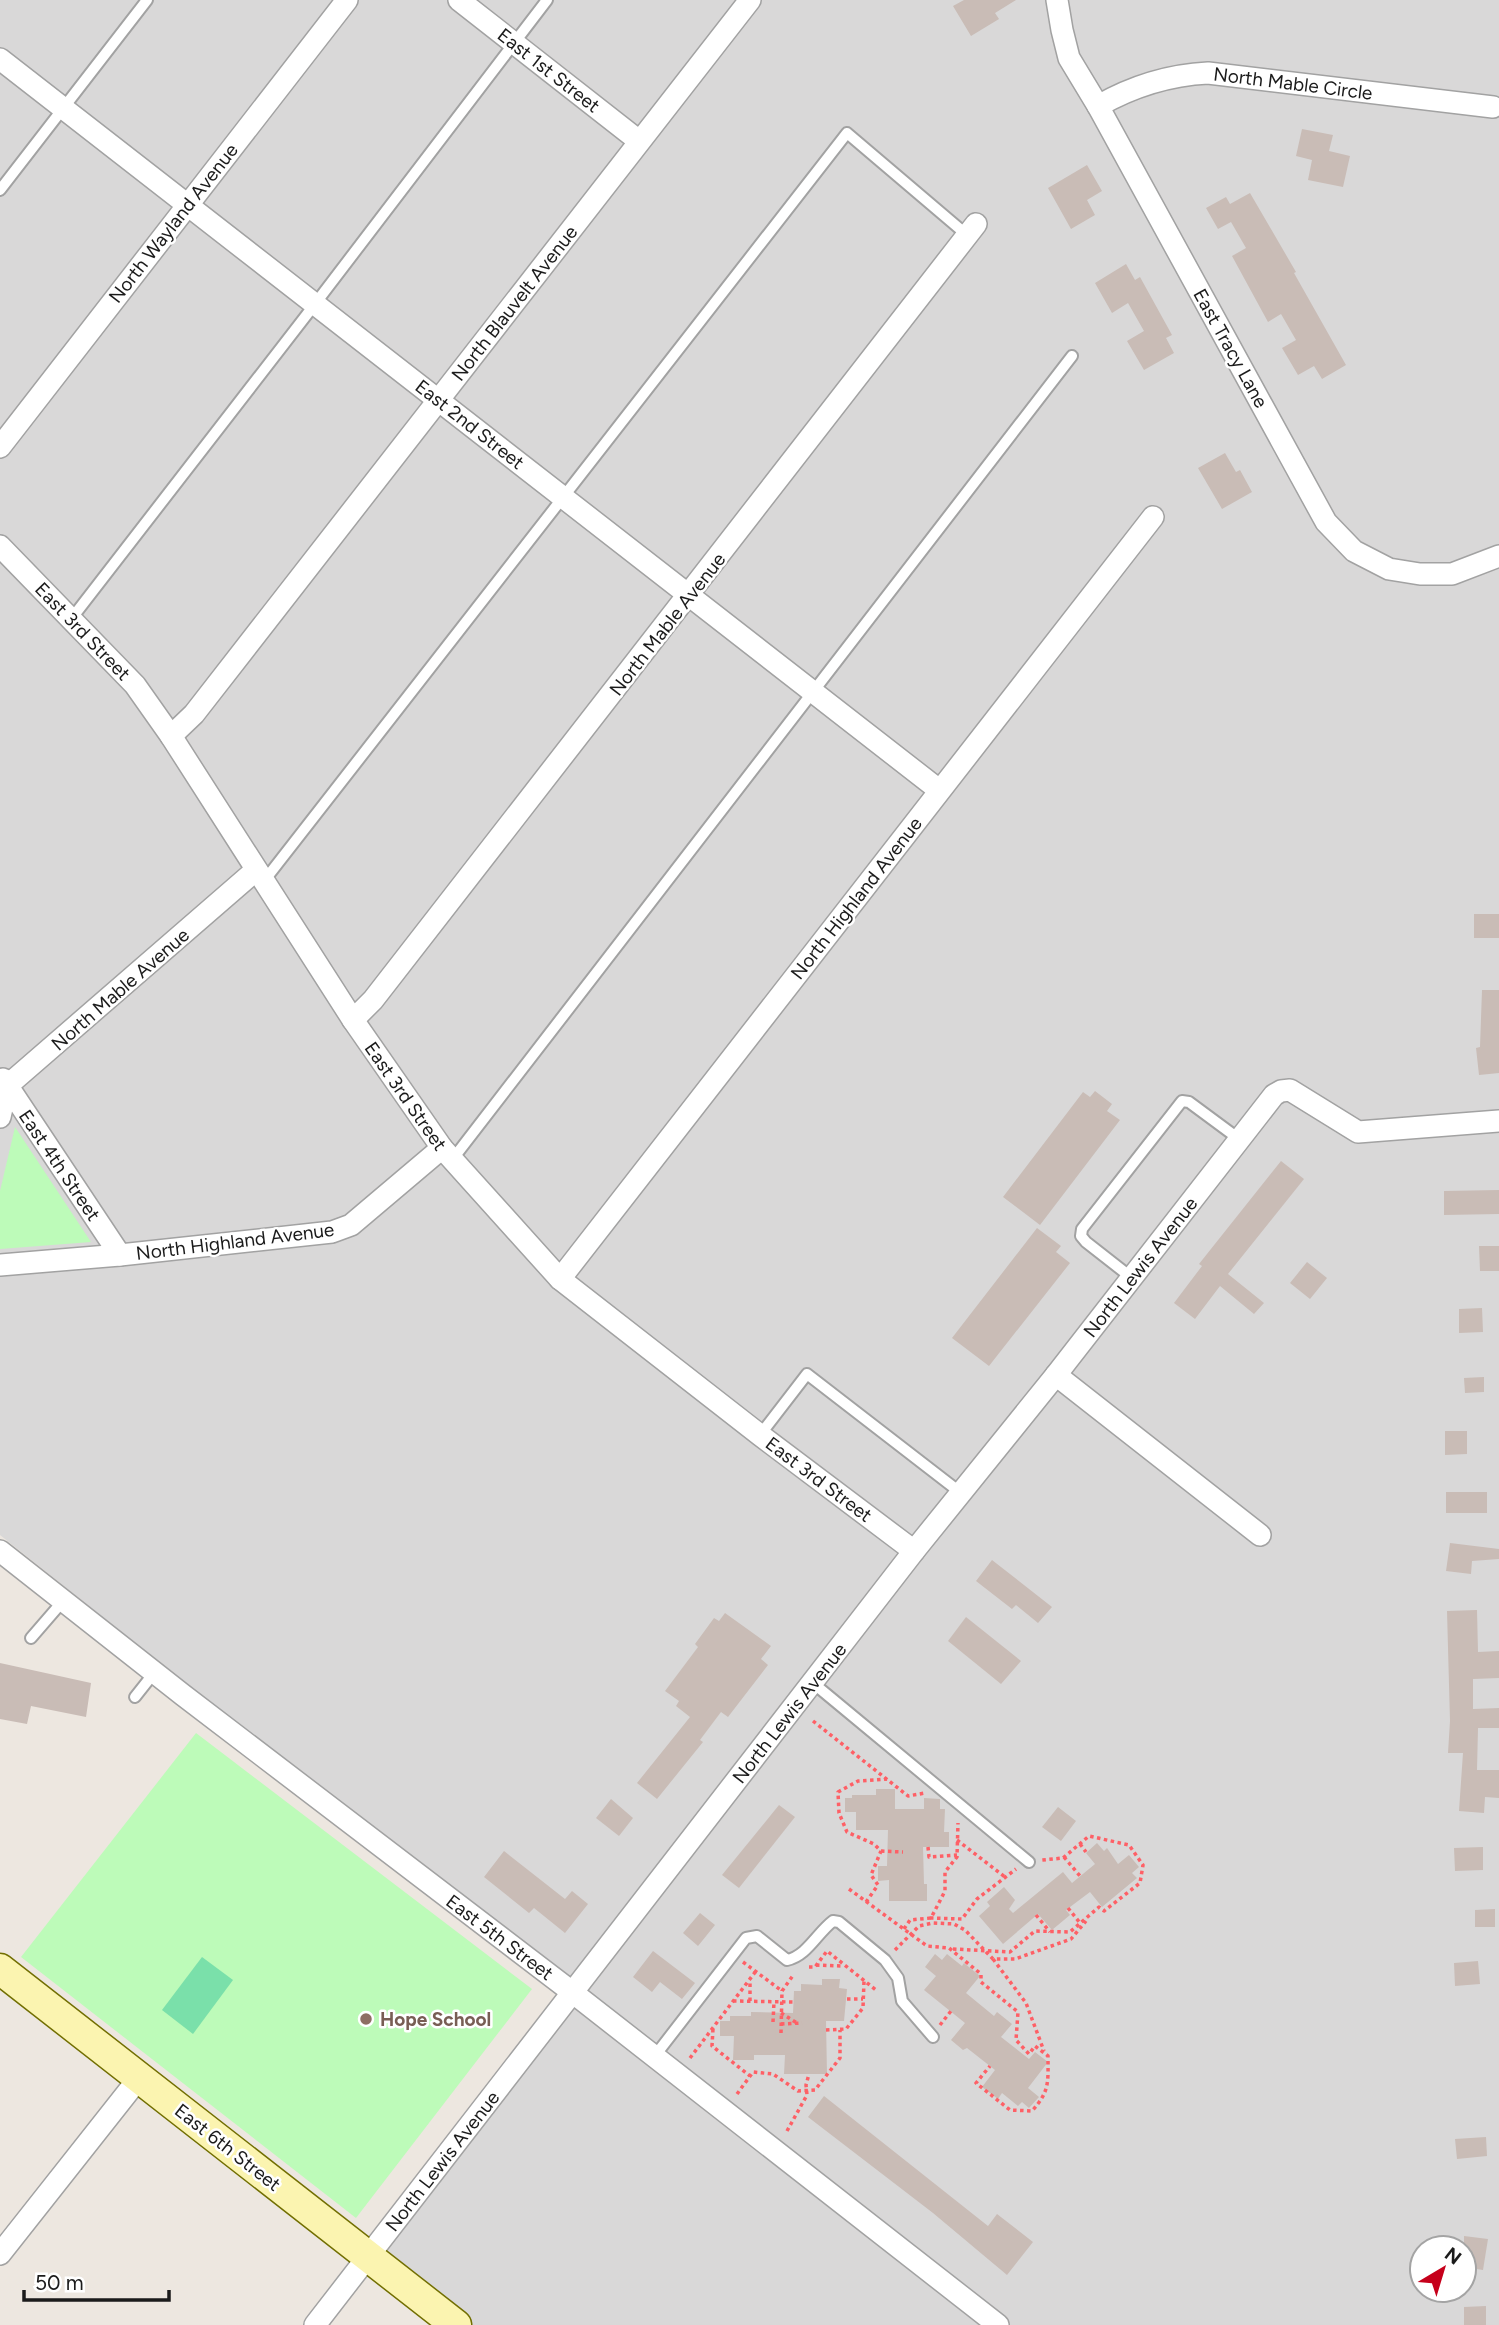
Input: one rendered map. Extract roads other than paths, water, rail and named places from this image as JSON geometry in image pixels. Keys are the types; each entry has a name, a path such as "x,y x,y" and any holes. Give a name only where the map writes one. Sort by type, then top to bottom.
{"main road":[{"name":"East 6th Street","path":"0,1969 456,2325"}],"street":[{"name":"North Wayland Avenue","path":"0,447 347,0"},
{"name":"East 1st Street","path":"459,0 639,141"},
{"name":"North Blauvelt Avenue","path":"171,736 194,714 750,0"},
{"name":"East Tracy Lane","path":"1058,0 1069,58 1098,106 1326,522 1354,551 1389,569 1420,574 1451,574 1499,556"},
{"name":"East 2nd Street","path":"0,59 939,790"},
{"name":"North Mable Circle","path":"1098,106 1146,84 1188,74 1208,73 1493,107"},
{"name":"North Mable Avenue","path":"353,1020 373,1000 972,229"},
{"name":"North Highland Avenue","path":"560,1279 1153,517"},
{"name":"East 3rd Street","path":"0,546 135,685 171,736 353,1020 447,1154 560,1279 760,1435 915,1550"},
{"name":"North Mable Avenue","path":"4,1081 260,876"},
{"path":"0,1117 4,1081"},
{"name":"East 4th Street","path":"4,1081 120,1255"},
{"name":"North Lewis Avenue","path":"315,2325 915,1550 1056,1375 1266,1103 1281,1091 1290,1090 1358,1132 1499,1121"},
{"name":"North Highland Avenue","path":"0,1265 332,1232 351,1225 447,1154"},
{"path":"1056,1375 1260,1535"},
{"name":"East 5th Street","path":"0,1551 998,2325"},
{"path":"0,2255 139,2078"}],"lane":[{"path":"0,190 147,0"},
{"path":"72,618 547,0"},
{"path":"260,876 565,498 847,133 972,229"},
{"path":"447,1154 813,692 1072,356"},
{"path":"1132,1278 1086,1242 1081,1236 1082,1229 1182,1101 1189,1102 1240,1139"},
{"path":"760,1435 807,1374 961,1493"},
{"path":"31,1638 63,1601"},
{"path":"135,1697 155,1673"},
{"path":"813,1683 1028,1861"},
{"path":"654,2057 746,1938 757,1936 787,1960 792,1960 832,1921 839,1922 886,1960 898,1978 902,2001 933,2037"}],"place":[{"name":"Hope School","path":"366,2019"}]}
